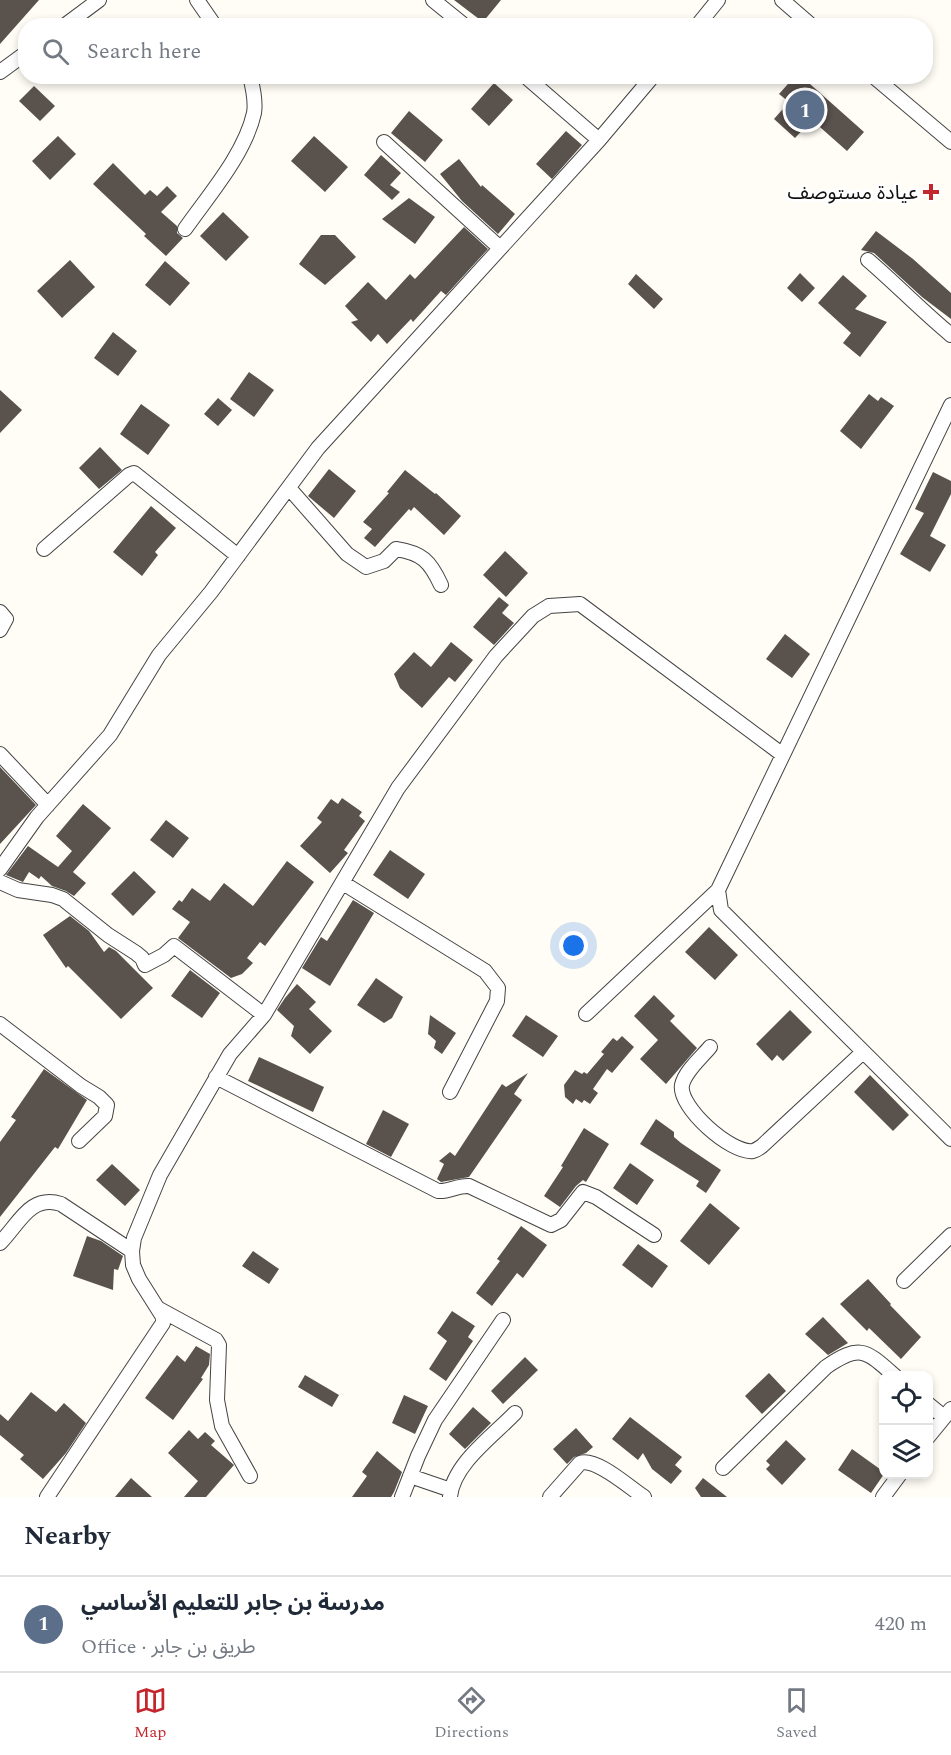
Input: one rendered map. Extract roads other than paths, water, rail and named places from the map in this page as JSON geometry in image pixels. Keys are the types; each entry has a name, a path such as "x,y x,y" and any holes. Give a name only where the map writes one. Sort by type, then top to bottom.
{"street":[{"path":"75,18 99,0"},
{"path":"197,0 209,18"},
{"path":"433,0 455,18"},
{"path":"703,18 718,0"},
{"path":"782,0 803,18"},
{"path":"0,72 18,59"},
{"path":"185,229 235,157 249,127 254,112 252,84"},
{"path":"534,84 599,140"},
{"path":"0,869 37,816 110,735 159,655 211,592 318,448 599,140 646,84"},
{"path":"882,84 951,142"},
{"path":"384,142 501,248"},
{"path":"868,260 951,335"},
{"path":"586,1014 718,890 951,405"},
{"path":"44,549 134,473 238,556"},
{"path":"289,488 347,554 356,561 366,567 384,561 396,549 412,551 423,557 441,585"},
{"path":"47,1497 160,1329 163,1317 139,1279 133,1265 132,1251 138,1224 160,1175 230,1054 264,1015 398,788 496,656 533,616 549,606 580,604 783,755"},
{"path":"0,612 6,619 0,630"},
{"path":"0,754 48,805"},
{"path":"0,882 18,890 52,894 63,899 108,935 136,953 145,965 164,955 174,946 264,1015"},
{"path":"343,883 485,971 498,988 497,1001 450,1092"},
{"path":"718,890 722,910 951,1139"},
{"path":"0,1024 81,1086 99,1097 106,1105 105,1116 79,1141"},
{"path":"710,1047 685,1077 682,1087 684,1097 711,1131 736,1147 753,1151 762,1146 863,1052"},
{"path":"216,1077 438,1191 451,1190 463,1185 469,1186 550,1225 561,1220 583,1192 596,1197 654,1235"},
{"path":"0,1243 31,1208 39,1203 52,1201 61,1204 132,1251"},
{"path":"904,1281 951,1235"},
{"path":"159,1309 212,1338 219,1345 218,1400 222,1426 250,1476"},
{"path":"402,1497 435,1420 503,1320"},
{"path":"723,1468 826,1367 842,1356 862,1352 869,1354 889,1371"},
{"path":"933,1406 948,1413 933,1431"},
{"path":"410,1476 451,1494 457,1475 465,1462 515,1413"},
{"path":"550,1497 580,1463 585,1461 597,1465 644,1497"},
{"path":"883,1497 896,1479"}],"place":[{"name":"مدرسة بن جابر للتعليم الأساسي","path":"805,110"},
{"name":"عيادة مستوصف","path":"931,192"}]}
